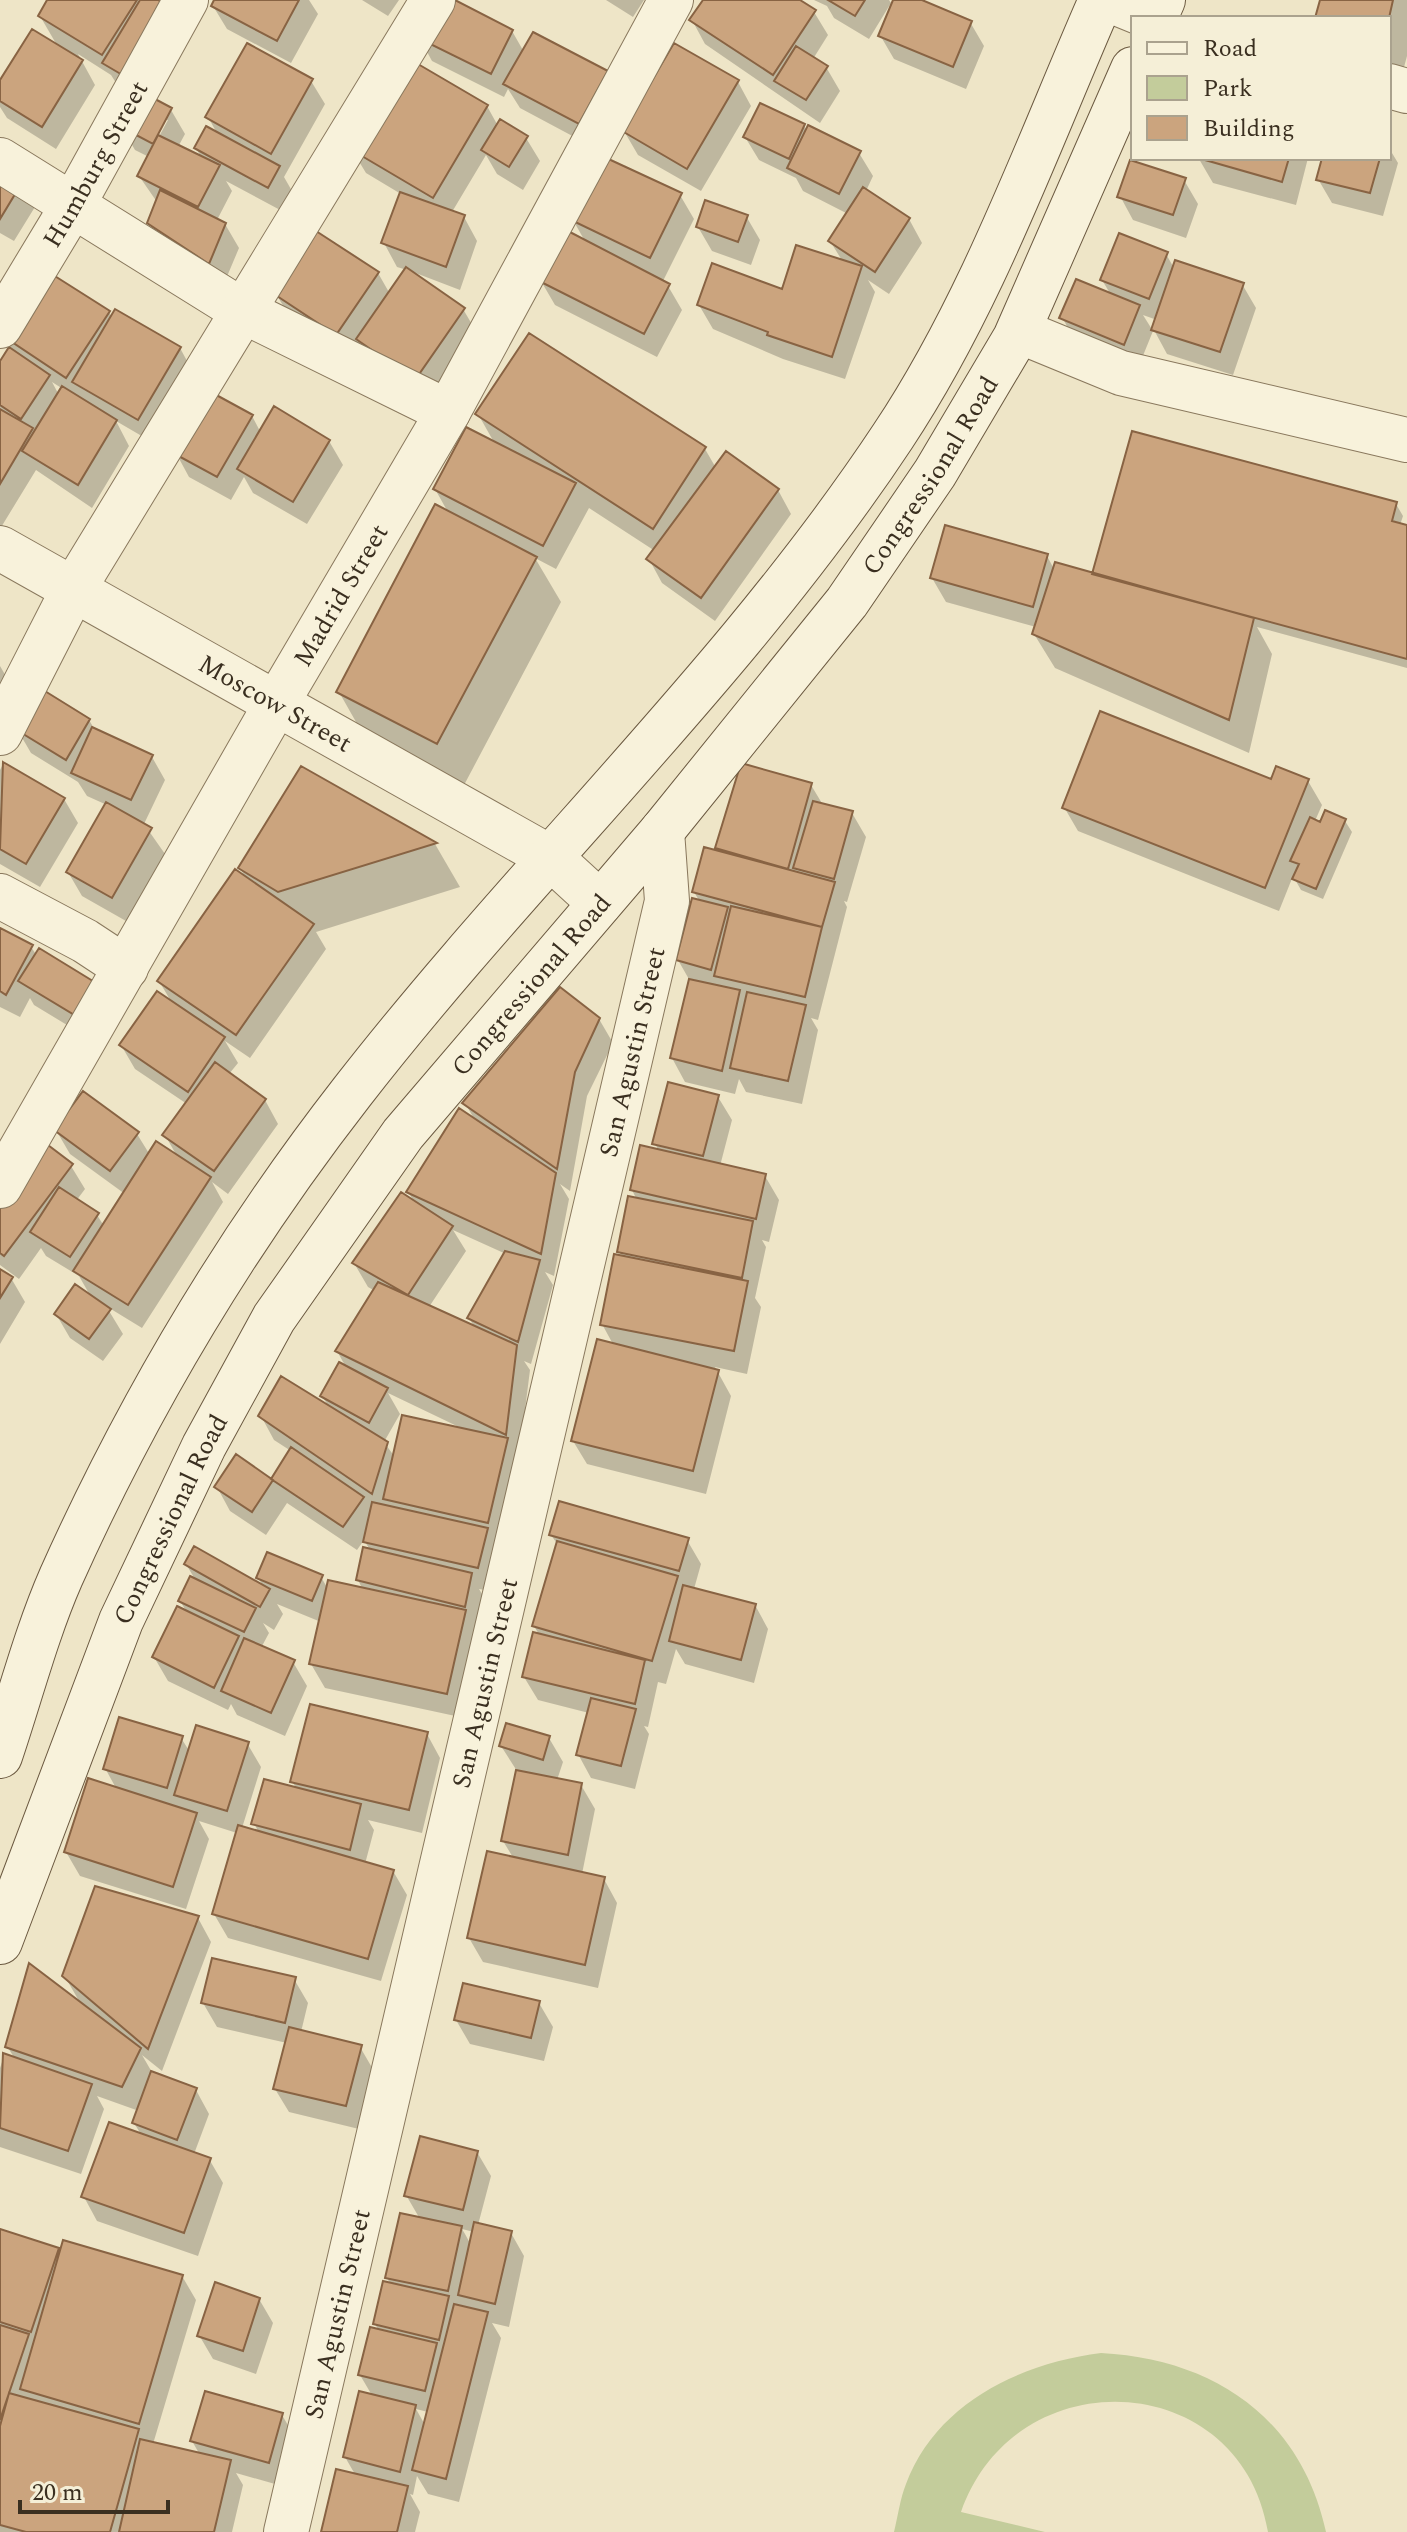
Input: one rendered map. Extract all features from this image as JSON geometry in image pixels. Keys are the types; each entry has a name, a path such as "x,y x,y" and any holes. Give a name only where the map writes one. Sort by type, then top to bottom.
{"street":[{"name":"Humburg Street","path":"0,326 73,205 186,0"},
{"path":"0,733 73,590 241,310 433,0"},
{"name":"Madrid Street","path":"0,1186 275,706 448,412 671,0"},
{"name":"Congressional Road","path":"0,1756 59,1582 140,1415 223,1274 352,1092 800,567 895,433 965,311 1101,0"},
{"path":"1109,0 1149,16"},
{"name":"Congressional Road","path":"0,1942 121,1621 204,1446 274,1318 403,1134 662,831 847,602 935,473 1019,331 1131,74"},
{"path":"0,160 241,310 448,412"},
{"path":"1019,331 1121,373 1407,440"},
{"name":"Moscow Street","path":"0,548 275,706 551,858 600,903"},
{"name":"San Agustin Street","path":"286,2532 667,901 662,831"},
{"path":"0,896 85,941 126,968"}],"green space":[{"path":"1101,2353 1180,2367 1215,2382 1246,2402 1273,2426 1296,2456 1314,2492 1326,2532 1268,2532 1249,2478 1216,2438 1174,2412 1125,2402 1075,2407 1028,2426 989,2461 961,2512 1045,2532 894,2532 904,2490 920,2456 938,2431 960,2410 1012,2377 1041,2366"}],"building":[{"path":"47,0 137,0 102,55 38,16"},
{"path":"140,0 158,0 178,12 136,83 102,63"},
{"path":"214,0 299,0 277,41 211,6"},
{"path":"455,0 513,30 491,74 416,37"},
{"path":"703,0 800,0 816,10 773,75 689,20"},
{"path":"828,0 865,0 855,16"},
{"path":"893,0 922,0 972,21 953,67 878,36"},
{"path":"1320,0 1393,0 1389,16 1316,16"},
{"path":"32,29 83,60 42,127 0,101 0,80"},
{"path":"533,32 608,71 579,124 503,84"},
{"path":"247,43 313,79 271,154 205,117"},
{"path":"674,43 739,80 687,169 622,131"},
{"path":"796,46 828,66 806,100 774,81"},
{"path":"406,57 488,105 433,198 350,149"},
{"path":"138,90 172,108 153,144 119,126"},
{"path":"760,103 805,124 789,159 743,137"},
{"path":"500,119 528,136 509,167 481,150"},
{"path":"808,125 861,151 839,194 787,168"},
{"path":"206,126 280,166 268,188 194,148"},
{"path":"158,135 220,165 198,207 137,176"},
{"path":"602,156 682,193 650,258 571,220"},
{"path":"1130,160 1186,178 1173,215 1117,197"},
{"path":"1205,160 1288,160 1282,182"},
{"path":"1321,160 1379,160 1370,193 1316,180"},
{"path":"0,161 26,176 0,219"},
{"path":"863,187 910,218 875,272 828,241"},
{"path":"160,190 226,223 209,264 147,223"},
{"path":"400,192 465,215 446,267 381,243"},
{"path":"705,200 748,215 738,242 696,227"},
{"path":"566,230 670,284 644,334 539,281"},
{"path":"316,231 379,272 336,335 274,294"},
{"path":"1119,233 1168,252 1149,299 1100,280"},
{"path":"796,245 862,266 832,357 767,335 768,332 697,305 712,263 782,289"},
{"path":"1175,260 1244,283 1220,352 1151,330"},
{"path":"39,266 110,311 66,378 0,334"},
{"path":"406,267 465,308 415,380 356,339"},
{"path":"1076,279 1140,305 1124,345 1059,318"},
{"path":"115,309 181,347 138,420 72,382"},
{"path":"529,333 706,447 653,529 475,414"},
{"path":"9,347 50,375 21,419 0,405 0,361"},
{"path":"62,386 117,420 78,485 22,451"},
{"path":"209,391 253,415 217,477 173,453"},
{"path":"274,406 330,440 293,502 237,469"},
{"path":"0,409 33,428 0,484"},
{"path":"466,427 576,483 543,546 433,489"},
{"path":"1132,431 1397,502 1392,521 1407,525 1407,659 1092,574"},
{"path":"726,451 779,489 701,598 646,559"},
{"path":"435,504 537,557 437,744 336,692"},
{"path":"945,525 1048,554 1033,607 930,578"},
{"path":"1055,562 1254,618 1229,720 1032,634"},
{"path":"40,688 90,719 66,760 15,729"},
{"path":"1100,711 1271,779 1276,766 1309,779 1265,888 1062,808"},
{"path":"92,727 153,755 131,800 71,773"},
{"path":"3,762 65,798 26,864 0,849"},
{"path":"741,763 812,783 788,869 715,848"},
{"path":"301,766 437,843 278,892 238,868"},
{"path":"813,801 853,811 834,879 793,868"},
{"path":"106,802 152,828 112,898 66,872"},
{"path":"1325,810 1346,819 1316,889 1292,879 1299,864 1290,861 1310,817 1320,822"},
{"path":"704,847 835,882 822,927 692,892"},
{"path":"235,869 314,924 236,1035 157,981"},
{"path":"692,898 728,907 711,970 676,960"},
{"path":"731,906 822,927 805,997 714,976"},
{"path":"0,928 33,945 6,995 0,991"},
{"path":"39,948 101,986 81,1019 18,981"},
{"path":"689,979 740,990 722,1071 670,1058"},
{"path":"560,987 600,1018 575,1072 557,1169 462,1103"},
{"path":"157,991 225,1037 188,1092 119,1045"},
{"path":"747,992 806,1005 788,1081 730,1068"},
{"path":"215,1062 266,1099 214,1171 162,1135"},
{"path":"668,1082 719,1095 703,1156 652,1144"},
{"path":"83,1091 139,1132 110,1171 54,1130"},
{"path":"459,1108 556,1173 541,1254 406,1192"},
{"path":"156,1141 211,1177 128,1305 73,1271"},
{"path":"44,1142 73,1164 4,1256 0,1253 0,1201"},
{"path":"640,1145 766,1174 756,1219 630,1190"},
{"path":"59,1187 99,1213 70,1257 30,1232"},
{"path":"401,1192 453,1226 408,1295 352,1263"},
{"path":"628,1196 753,1221 742,1278 617,1252"},
{"path":"505,1251 540,1260 518,1342 467,1318"},
{"path":"614,1254 748,1281 734,1351 600,1325"},
{"path":"0,1269 13,1277 0,1298"},
{"path":"378,1282 517,1345 506,1435 335,1351"},
{"path":"75,1284 111,1309 89,1339 54,1314"},
{"path":"597,1339 719,1370 693,1471 571,1441"},
{"path":"339,1362 388,1388 369,1423 320,1396"},
{"path":"281,1376 388,1442 372,1494 258,1416"},
{"path":"402,1415 508,1438 488,1523 383,1499"},
{"path":"291,1447 364,1497 343,1527 271,1479"},
{"path":"236,1454 273,1480 252,1512 214,1487"},
{"path":"559,1501 689,1538 679,1571 549,1535"},
{"path":"372,1502 488,1528 478,1568 363,1542"},
{"path":"557,1541 678,1576 652,1661 532,1626"},
{"path":"194,1546 270,1589 260,1607 184,1564"},
{"path":"363,1547 472,1573 465,1607 356,1580"},
{"path":"267,1552 323,1575 312,1601 256,1578"},
{"path":"190,1576 256,1608 244,1632 178,1601"},
{"path":"328,1580 466,1610 447,1694 309,1664"},
{"path":"683,1585 756,1604 741,1660 669,1641"},
{"path":"177,1606 239,1636 214,1688 152,1657"},
{"path":"533,1632 645,1660 635,1704 522,1677"},
{"path":"244,1638 295,1660 271,1713 221,1691"},
{"path":"591,1698 636,1709 621,1766 576,1755"},
{"path":"310,1704 428,1732 409,1810 290,1782"},
{"path":"119,1717 183,1736 167,1788 103,1769"},
{"path":"506,1723 550,1736 543,1760 499,1746"},
{"path":"196,1725 249,1742 227,1811 174,1795"},
{"path":"516,1770 582,1783 568,1855 501,1841"},
{"path":"88,1778 197,1813 173,1887 64,1852"},
{"path":"264,1779 361,1804 350,1850 251,1824"},
{"path":"238,1825 394,1870 368,1959 212,1914"},
{"path":"487,1851 605,1877 585,1965 467,1938"},
{"path":"95,1886 199,1916 148,2049 62,1976"},
{"path":"212,1958 296,1977 285,2023 201,2003"},
{"path":"29,1963 141,2048 122,2087 5,2047"},
{"path":"463,1983 540,2001 531,2038 454,2020"},
{"path":"289,2027 362,2045 346,2106 273,2089"},
{"path":"3,2053 92,2084 68,2151 0,2128"},
{"path":"151,2071 197,2088 177,2140 132,2123"},
{"path":"109,2122 211,2158 184,2233 81,2197"},
{"path":"420,2136 478,2151 463,2210 404,2196"},
{"path":"400,2213 462,2226 448,2291 385,2278"},
{"path":"474,2222 512,2231 495,2304 458,2295"},
{"path":"0,2229 59,2248 31,2332 0,2322"},
{"path":"63,2240 183,2275 139,2424 20,2389"},
{"path":"383,2281 449,2296 439,2340 373,2324"},
{"path":"215,2282 260,2298 243,2351 197,2336"},
{"path":"454,2304 488,2312 446,2479 412,2470"},
{"path":"0,2325 29,2334 0,2420"},
{"path":"370,2327 437,2343 425,2391 358,2375"},
{"path":"205,2391 283,2413 269,2463 190,2441"},
{"path":"359,2391 416,2405 400,2472 343,2457"},
{"path":"9,2393 139,2429 110,2532 26,2532 0,2525 0,2426"},
{"path":"140,2439 231,2460 214,2532 119,2532"},
{"path":"336,2469 408,2486 397,2532 321,2532"}]}
